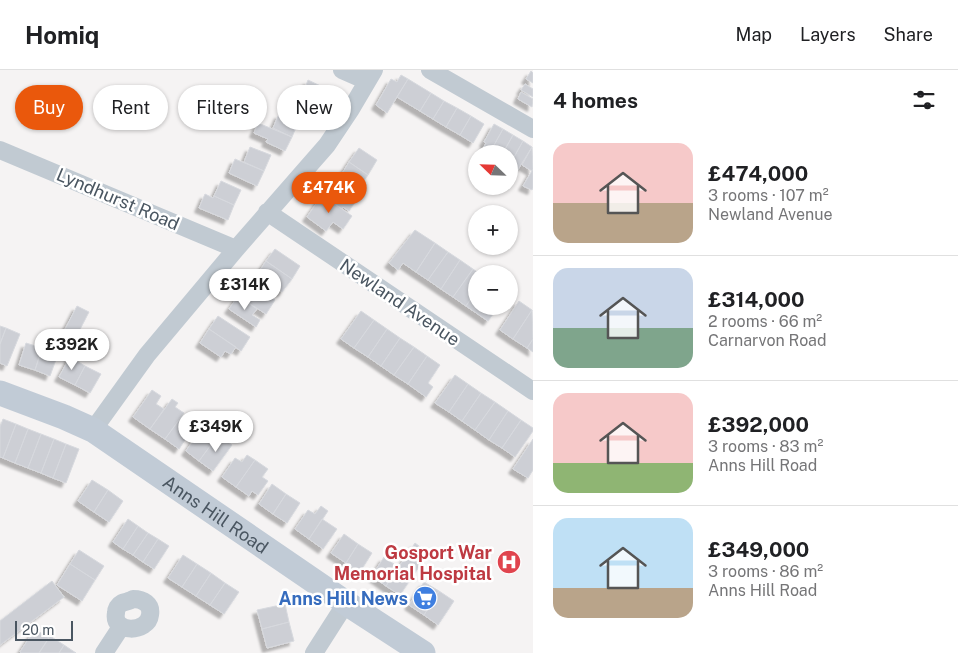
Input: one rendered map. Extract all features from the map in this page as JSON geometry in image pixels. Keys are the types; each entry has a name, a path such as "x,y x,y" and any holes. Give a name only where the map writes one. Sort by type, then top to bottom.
{"street":[{"path":"93,430 147,355 267,212 327,145 351,110 370,76 342,70"},
{"path":"430,70 533,129"},
{"name":"Lyndhurst Road","path":"0,150 236,249"},
{"name":"Newland Avenue","path":"267,212 533,391"},
{"name":"Anns Hill Road","path":"0,393 93,430 346,603 423,653"},
{"path":"314,653 346,603"},
{"path":"104,653 121,627"}],"building":[{"path":"531,71 533,73 533,83 526,79"},
{"path":"401,75 408,79 387,113 376,105 391,79 397,82"},
{"path":"408,79 431,93 420,111 397,97"},
{"path":"308,80 318,85 306,85"},
{"path":"525,84 533,89 533,97 521,90"},
{"path":"521,92 533,99 532,107 518,99"},
{"path":"431,93 444,101 433,119 420,111"},
{"path":"444,101 457,108 446,127 433,119"},
{"path":"457,108 471,116 460,135 446,127"},
{"path":"471,116 484,124 473,143 460,135"},
{"path":"277,119 277,130 273,128"},
{"path":"494,124 503,129 494,145 485,145 486,143 484,142"},
{"path":"267,127 292,137 285,151 266,142 268,139 254,133 255,130 267,130"},
{"path":"503,129 513,135 507,145 494,145"},
{"path":"277,130 295,130 292,137"},
{"path":"513,135 523,141 518,150 518,145 507,145"},
{"path":"523,141 532,147 518,169 518,150"},
{"path":"250,147 271,155 264,171 244,162"},
{"path":"532,147 533,169 532,171 522,165"},
{"path":"359,148 377,160 368,175 349,162"},
{"path":"235,159 264,171 257,186 229,173"},
{"path":"349,162 368,175 358,189 340,177"},
{"path":"533,169 533,188 532,190 523,186"},
{"path":"221,181 241,190 234,205 214,196"},
{"path":"331,181 357,199 349,211 343,207 342,209 322,195"},
{"path":"205,194 234,205 228,220 199,208"},
{"path":"322,195 352,216 343,229 333,222 326,231 307,217"},
{"path":"415,230 435,243 416,272 403,263 398,270 389,263"},
{"path":"435,243 448,252 428,280 416,272"},
{"path":"275,249 300,266 292,279 266,261"},
{"path":"448,252 460,260 441,289 428,280"},
{"path":"460,260 468,266 468,276 453,297 441,289"},
{"path":"266,261 292,279 282,292 257,275"},
{"path":"468,276 468,303 466,306 453,297"},
{"path":"248,282 275,300 266,314 238,296"},
{"path":"238,296 257,309 252,315 260,320 256,327 229,309"},
{"path":"519,301 532,310 513,339 500,330 510,315 518,315"},
{"path":"77,306 89,312 73,343 61,337"},
{"path":"532,310 533,339 527,348 513,339"},
{"path":"361,311 374,320 354,348 341,339"},
{"path":"479,315 492,315 488,321"},
{"path":"218,316 250,337 241,351 209,329"},
{"path":"374,320 387,329 368,357 354,348"},
{"path":"0,326 6,328 0,344"},
{"path":"6,328 20,334 7,366 0,363 0,344"},
{"path":"209,329 236,347 231,354 225,351 221,357 200,343"},
{"path":"387,329 400,338 381,366 368,357"},
{"path":"400,338 414,347 394,375 381,366"},
{"path":"533,339 533,352 527,348"},
{"path":"26,343 42,348 35,370 19,365"},
{"path":"414,347 427,356 408,384 394,375"},
{"path":"42,348 58,354 50,376 35,370"},
{"path":"427,356 440,365 428,383 433,387 426,397 408,384"},
{"path":"70,357 85,366 75,385 59,377"},
{"path":"85,366 101,374 90,393 75,385"},
{"path":"455,375 468,384 449,412 435,403"},
{"path":"468,384 481,393 462,421 449,412"},
{"path":"152,390 161,396 156,404 164,409 150,429 133,417"},
{"path":"481,393 495,402 475,430 462,421"},
{"path":"172,399 178,403 175,407 184,413 165,439 150,429"},
{"path":"495,402 508,411 489,440 475,430"},
{"path":"508,411 521,420 502,448 489,440"},
{"path":"182,416 188,420 185,424 192,429 179,449 165,439"},
{"path":"3,419 16,424 3,458 0,457 0,427"},
{"path":"521,420 533,428 533,431 515,457 502,448"},
{"path":"16,424 28,429 15,463 3,458"},
{"path":"28,429 41,434 28,468 15,463"},
{"path":"199,432 213,442 199,461 186,451"},
{"path":"41,434 54,439 41,473 28,468"},
{"path":"218,435 232,445 213,471 199,461"},
{"path":"54,439 66,444 53,478 41,473"},
{"path":"533,439 533,470 528,478 513,469"},
{"path":"66,444 79,449 66,483 53,478"},
{"path":"247,455 255,460 236,487 222,477 235,458 242,462"},
{"path":"255,460 268,469 262,477 268,481 258,495 252,491 249,496 236,487"},
{"path":"92,480 108,490 94,512 78,501"},
{"path":"272,484 286,494 273,514 259,504"},
{"path":"108,490 123,501 109,522 94,512"},
{"path":"286,494 300,503 287,523 273,514"},
{"path":"321,506 328,511 309,539 295,529 308,510 315,514"},
{"path":"128,519 138,526 123,549 113,542"},
{"path":"322,519 337,529 323,549 309,539"},
{"path":"138,526 148,533 133,555 123,549"},
{"path":"148,533 158,539 143,562 133,555"},
{"path":"344,534 358,544 346,563 331,553"},
{"path":"158,539 169,546 154,569 143,562"},
{"path":"415,543 423,549 415,560 421,564 400,595 386,586"},
{"path":"358,544 372,553 360,572 346,563"},
{"path":"79,550 104,566 95,580 70,564"},
{"path":"183,555 197,564 182,587 168,578"},
{"path":"384,557 398,567 386,586 372,576"},
{"path":"70,564 95,580 82,601 57,585"},
{"path":"197,564 211,573 196,596 182,587"},
{"path":"211,573 225,583 210,605 196,596"},
{"path":"52,581 64,597 0,645 0,621"},
{"path":"424,582 439,591 424,615 409,605"},
{"path":"225,583 239,592 224,614 210,605"},
{"path":"439,591 454,601 438,625 424,615"},
{"path":"285,604 289,622 262,629 257,610"},
{"path":"289,622 294,641 267,648 262,629"},
{"path":"35,629 49,638 39,653 21,653 20,652"},
{"path":"50,636 64,645 59,653 39,653"},
{"path":"64,645 76,653 59,653"}],"place":[{"name":"Gosport War Memorial Hospital","path":"509,562"},
{"name":"Anns Hill News","path":"425,598"}]}
